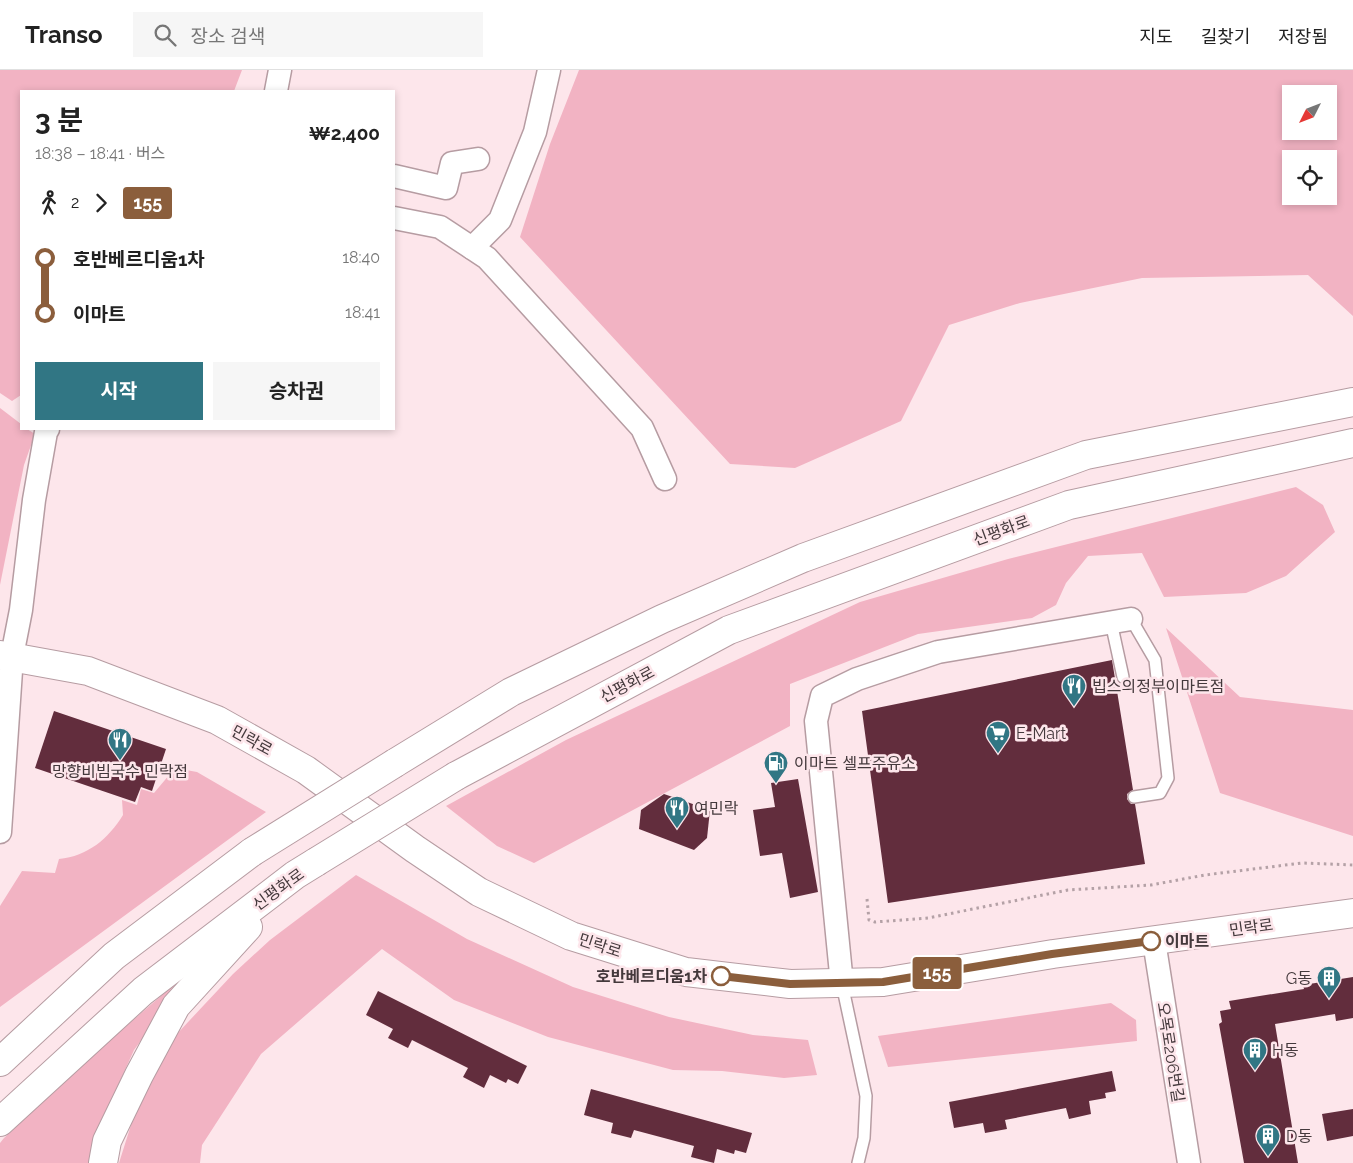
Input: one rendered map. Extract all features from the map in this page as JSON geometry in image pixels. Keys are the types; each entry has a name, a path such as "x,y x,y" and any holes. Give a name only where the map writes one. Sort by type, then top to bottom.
{"main road":[{"path":"0,1062 114,956 252,852 511,692 662,619 803,558 1086,455 1353,402"},
{"name":"신평화로","path":"0,1122 143,991 306,868 456,776 729,630 1069,505 1353,443"},
{"name":"민락로","path":"6,656 88,671 217,720 306,770 414,849 479,892 571,936 686,972 790,984 883,982 1052,954 1353,913"},
{"path":"103,1163 107,1141 139,1075 176,1006 306,868"}],"street":[{"path":"276,90 280,70"},
{"path":"472,248 500,220 535,132 549,70"},
{"path":"395,176 446,188 452,162 478,159"},
{"path":"395,218 440,227 487,258 642,428 664,479"},
{"path":"0,832 6,656 21,610 34,500 47,430"},
{"path":"842,984 816,721 822,696 857,679 938,652 1121,621"},
{"name":"오목로206번길","path":"1154,941 1189,1163"}],"lane":[{"path":"1121,621 1123,677"},
{"path":"1121,621 1155,660 1168,778 1160,792 1134,797"},
{"path":"842,984 866,1096 864,1138 858,1163"}],"path":[{"path":"867,899 869,920 875,922 928,918 1068,890 1150,885 1205,875 1302,863 1353,865"}],"shaded area":[{"path":"0,70 242,70 234,90 20,90 20,396 12,401 0,393"},
{"path":"579,70 1353,70 1353,316 1308,275 1142,278 1020,303 949,325 901,421 795,468 730,464 520,237 550,144"},
{"path":"0,408 20,423 20,430 29,430 35,434 24,465 0,585"},
{"path":"1296,487 1323,505 1335,532 1286,576 1246,593 1164,597 1142,553 1088,556 1066,583 1056,605 1032,618 918,634 790,684 790,726 534,863 497,846 446,806 566,740 860,602 1008,559"},
{"path":"1166,628 1240,697 1353,710 1353,836 1220,793"},
{"path":"175,768 197,772 266,812 0,1007 0,906 22,871 55,873 59,859 88,850 111,832 123,815 122,800 137,805 141,789 154,793"},
{"path":"356,875 467,939 573,987 669,1017 753,1035 808,1040 817,1075 784,1078 722,1071 673,1070 548,1037 454,1000 382,949 261,1054 202,1145 200,1163 119,1163 136,1109 175,1036 233,974 270,940"},
{"path":"176,983 176,993 134,1050 98,1130 92,1163 0,1163 0,1143 4,1138 110,1040"},
{"path":"1111,1003 1136,1020 1137,1041 888,1067 878,1036"}],"building":[{"name":"E-Mart","path":"1112,660 1133,790 1127,794 1127,799 1131,804 1135,804 1145,864 888,903 862,711"},
{"path":"54,711 166,749 152,791 141,787 135,802 35,768"},
{"path":"798,779 818,892 790,898 782,853 760,856 753,810 775,807 771,783"},
{"path":"664,794 710,810 707,838 694,850 639,829 641,810"},
{"name":"H동","path":"1353,977 1353,1018 1336,1021 1335,1014 1275,1024 1298,1163 1244,1163 1219,1024 1222,1022 1220,1011 1231,1009 1229,1001 1304,989 1303,985"},
{"path":"378,991 527,1066 518,1084 508,1079 506,1083 490,1075 484,1088 463,1077 468,1068 412,1040 408,1048 388,1038 393,1029 366,1015"},
{"path":"1112,1071 1116,1091 1105,1093 1106,1098 1089,1101 1091,1114 1069,1119 1066,1108 1005,1120 1007,1129 985,1133 983,1123 954,1128 949,1102"},
{"path":"591,1089 752,1133 746,1153 735,1150 734,1154 717,1149 714,1163 691,1157 694,1146 634,1130 631,1138 611,1133 613,1123 584,1115"},
{"path":"1353,1109 1353,1136 1327,1141 1322,1114"}],"bus line":[{"name":"155","path":"721,976 790,984 883,982 1052,954 1151,941"}],"place":[{"name":"빕스의정부이마트점","path":"1074,707"},
{"name":"E-Mart","path":"998,754"},
{"name":"망향비빔국수 민락점","path":"120,761"},
{"name":"이마트 셀프주유소","path":"776,784"},
{"name":"여민락","path":"677,829"},
{"name":"이마트","path":"1151,941"},
{"name":"호반베르디움1차","path":"721,976"},
{"name":"G동","path":"1329,999"},
{"name":"H동","path":"1255,1071"},
{"name":"D동","path":"1268,1157"}]}
